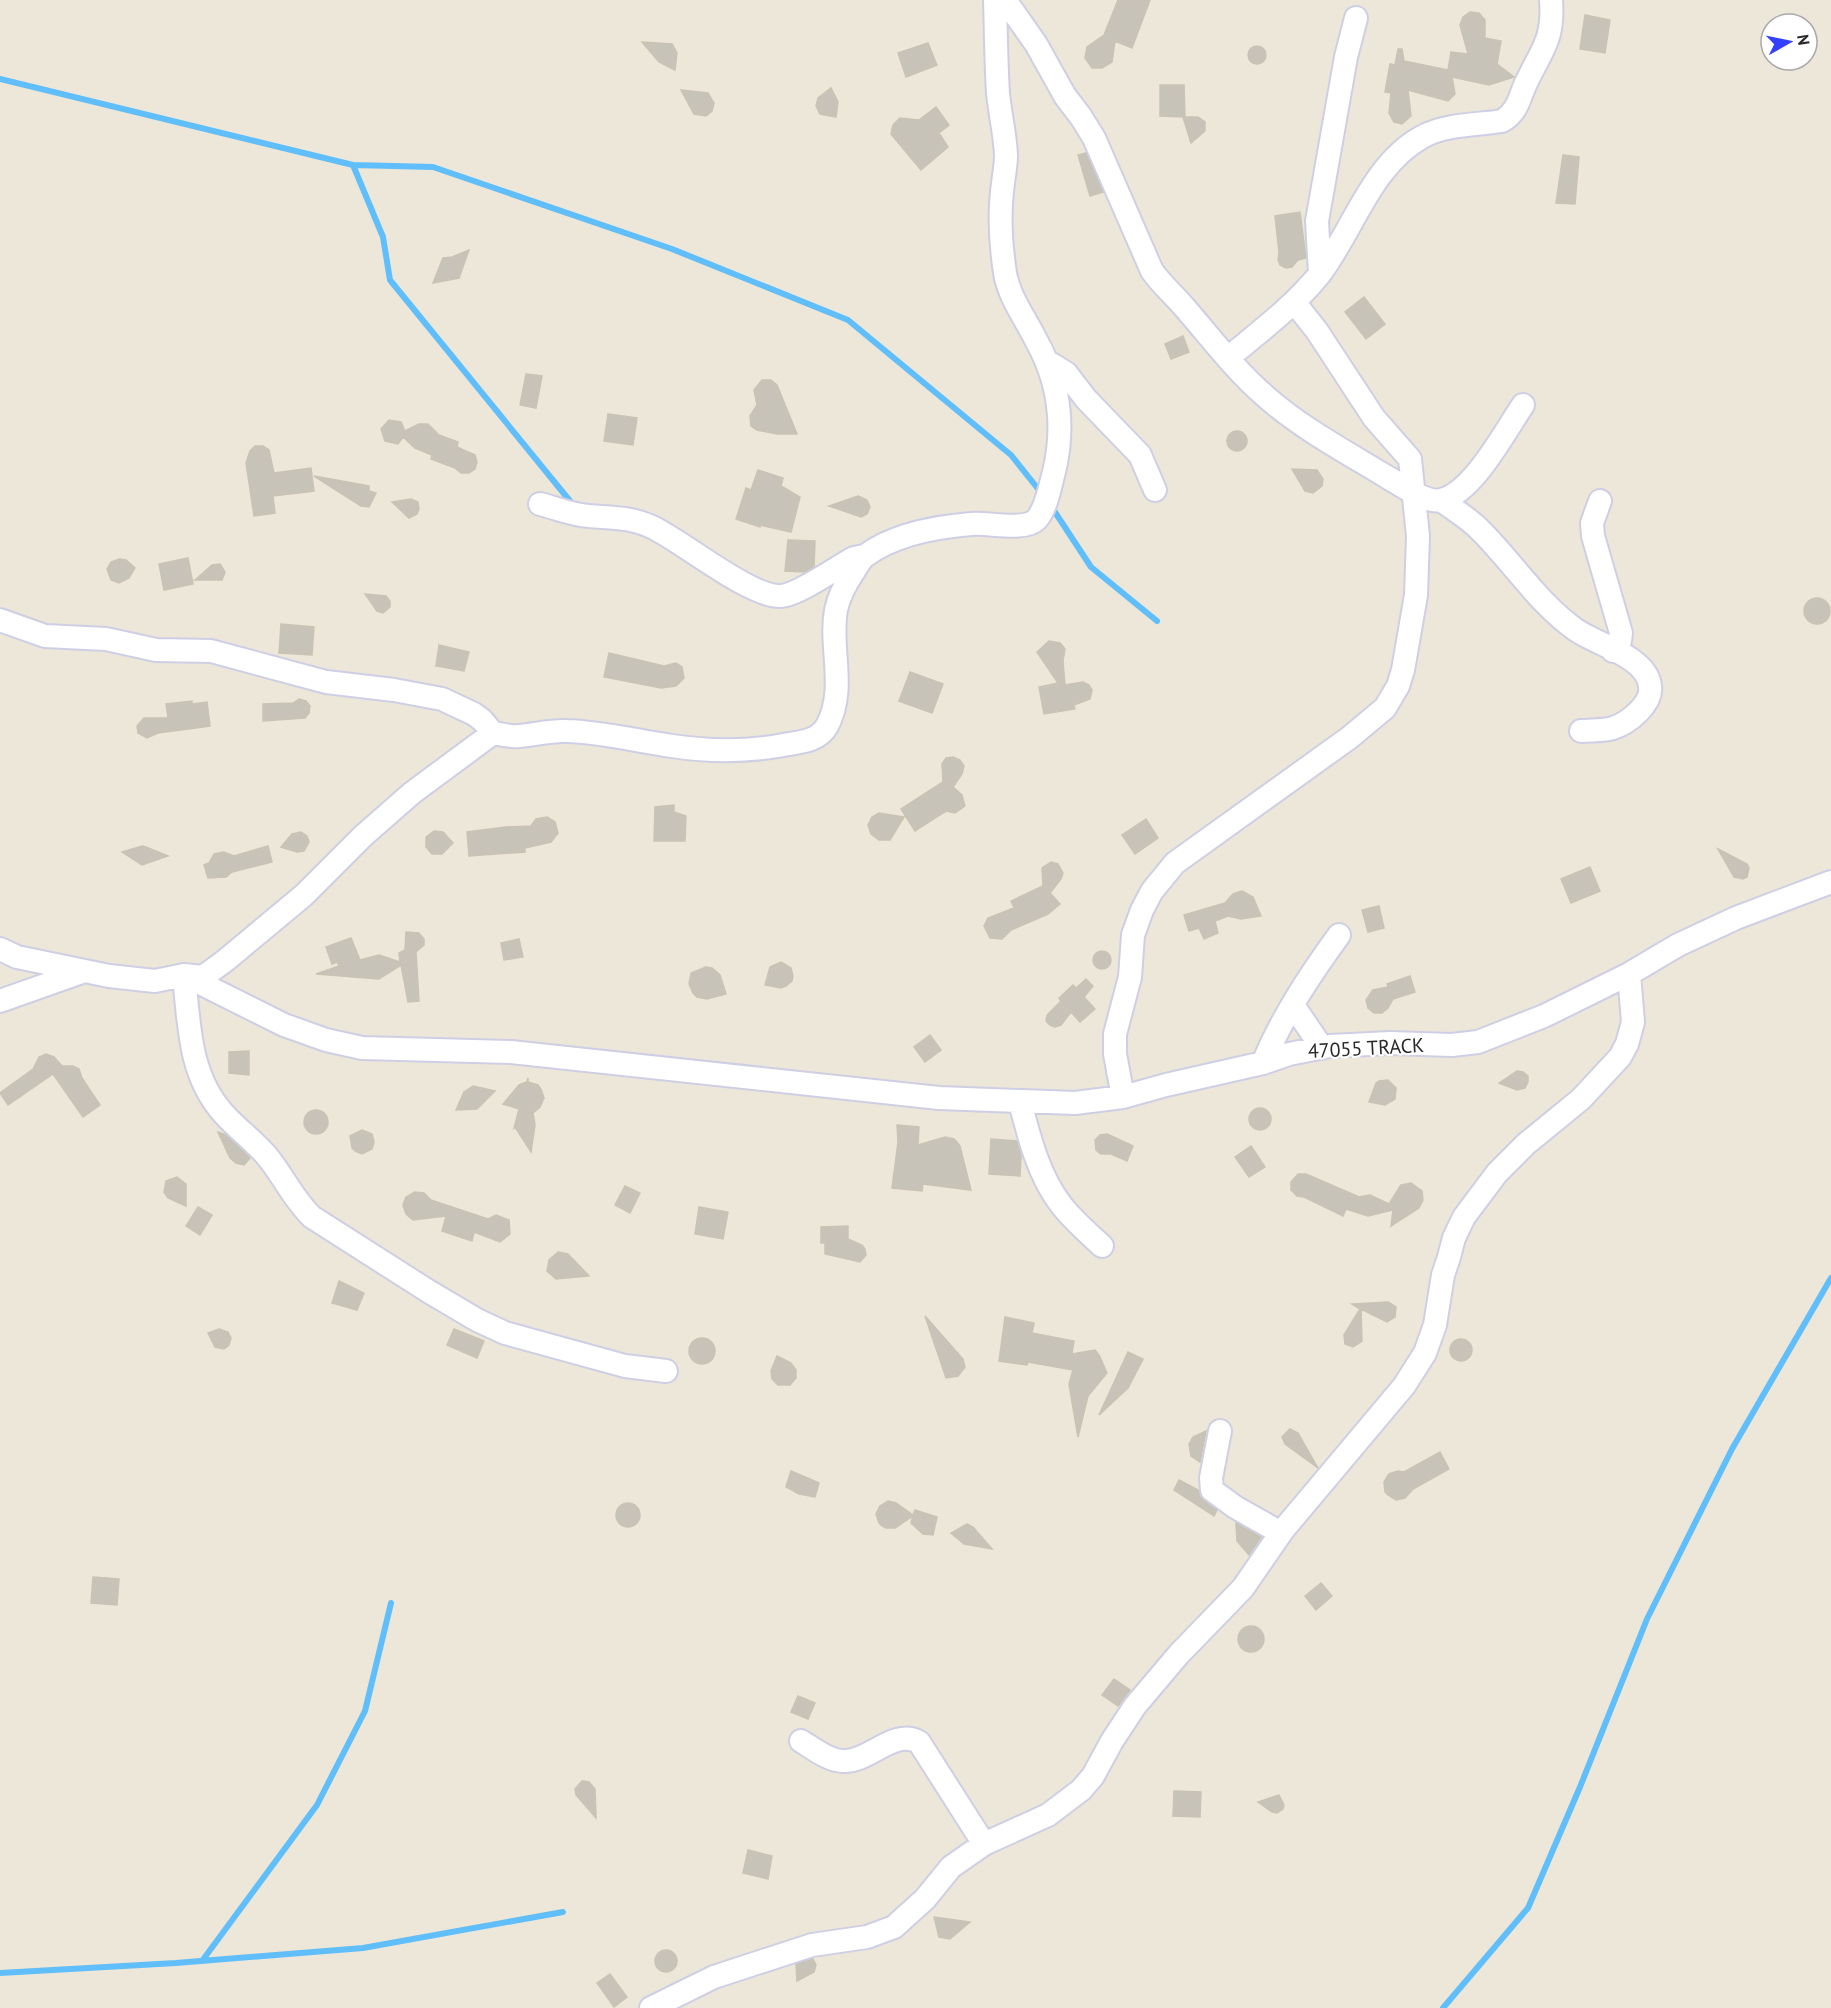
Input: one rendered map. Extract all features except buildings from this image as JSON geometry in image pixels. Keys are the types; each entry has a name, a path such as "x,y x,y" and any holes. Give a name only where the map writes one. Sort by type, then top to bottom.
{"street":[{"path":"540,504 587,516 631,519 653,527 724,572 772,596 790,594 854,558 864,556 884,543 914,533 971,524 1019,526 1036,520 1050,489 1059,443 1060,419 1048,362 1016,303 1006,274 1001,223 1006,155 998,92 995,0"},
{"path":"1005,0 1036,44 1065,96 1090,131 1152,271 1228,358 1266,397 1293,418 1415,493 1434,501 1441,500 1465,487 1478,472 1523,405"},
{"path":"1228,358 1294,302 1320,274 1366,197 1382,174 1406,148 1423,136 1437,130 1502,121 1511,116 1550,37 1551,0"},
{"path":"1320,274 1319,209 1346,57 1356,18"},
{"path":"1123,1097 1115,1054 1115,1034 1130,977 1133,935 1152,891 1176,863 1385,708 1398,686 1403,670 1416,595 1418,536 1410,459 1374,418 1317,331 1294,302"},
{"path":"1048,362 1066,373 1086,399 1140,455 1155,490"},
{"path":"1441,500 1479,529 1540,597 1568,624 1590,639 1630,658 1647,675 1651,688 1648,699 1629,720 1613,729 1581,731"},
{"path":"1600,501 1592,523 1593,536 1621,633 1620,640 1613,651"},
{"path":"0,620 45,636 106,639 156,650 211,651 326,682 394,690 442,699 474,714 493,733 515,737 564,730 670,746 735,751 806,741 818,737 826,728 835,699 838,673 836,609 843,588 864,556"},
{"path":"0,949 17,957 82,972 155,981 184,975 203,977 304,895 363,836 412,793 493,733"},
{"name":"47055 TRACK","path":"184,975 284,1024 326,1040 362,1048 512,1052 872,1092 939,1098 1075,1103 1123,1097 1289,1054 1322,1048 1390,1043 1452,1045 1478,1042 1544,1016 1629,974 1678,945 1736,918 1831,882"},
{"path":"1263,1062 1270,1044 1293,1005 1339,935"},
{"path":"0,1001 82,972"},
{"path":"651,2008 714,1977 812,1945 867,1937 894,1927 926,1899 951,1867 984,1844 1048,1815 1081,1790 1093,1776 1135,1706 1179,1654 1244,1588 1281,1533 1404,1386 1425,1353 1435,1325 1443,1275 1454,1238 1474,1203 1497,1173 1526,1144 1581,1099 1620,1057 1627,1044 1633,1022 1629,974"},
{"path":"184,975 189,1026 196,1065 203,1086 224,1114 265,1154 300,1206 312,1217 330,1231 438,1297 505,1334 625,1366 666,1371"},
{"path":"1293,1005 1322,1048"},
{"path":"1020,1102 1031,1143 1060,1204 1075,1222 1102,1246"},
{"path":"1220,1431 1210,1478 1212,1490 1234,1507 1281,1533"},
{"path":"801,1742 831,1759 841,1761 861,1759 895,1740 913,1738 919,1742 984,1844"}],"waterway":[{"path":"0,79 353,165 433,167 672,249 848,320 1011,455 1043,495"},
{"path":"353,165 383,237 390,280 570,501"},
{"path":"1051,506 1091,567 1157,621"},
{"path":"1443,2008 1528,1908 1580,1787 1647,1619 1732,1449 1831,1278"},
{"path":"202,1961 317,1805 365,1711 391,1603"},
{"path":"0,1973 176,1963 363,1948 563,1912"}]}
